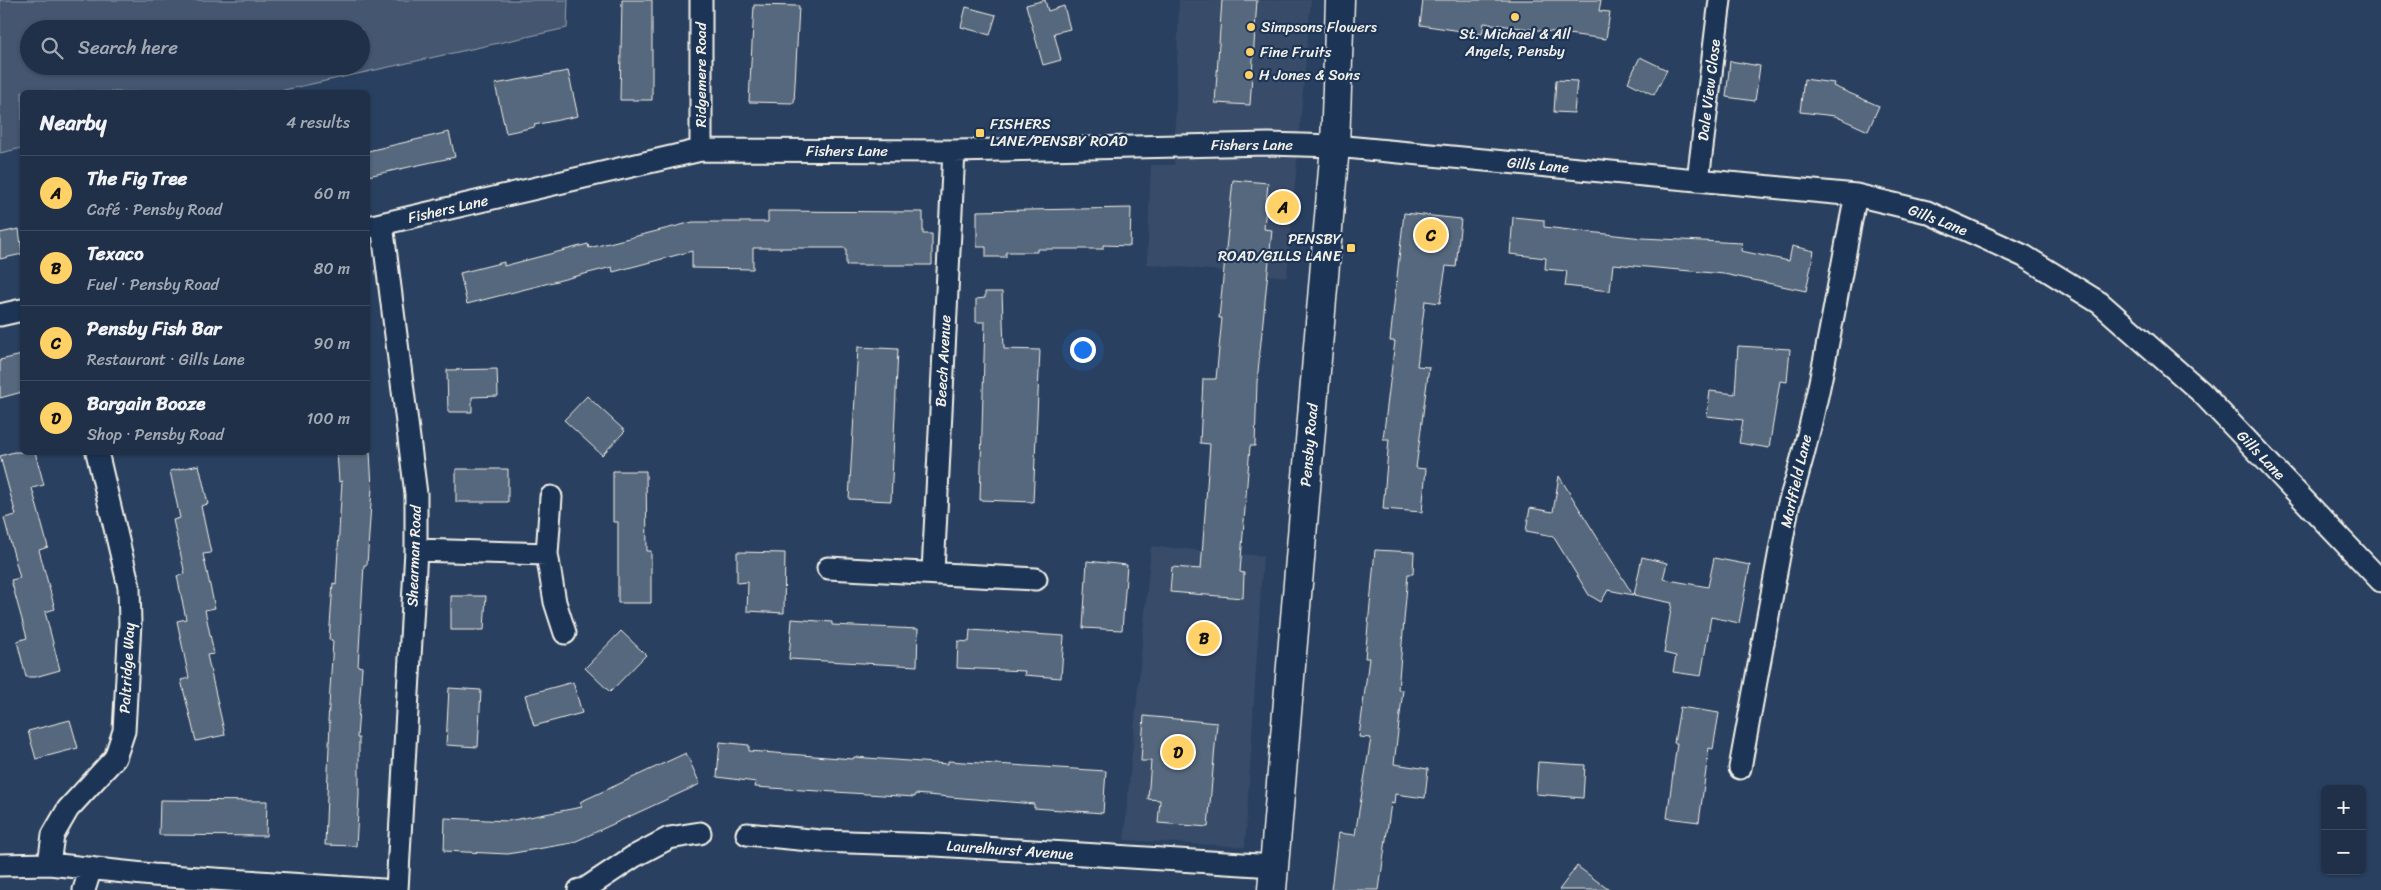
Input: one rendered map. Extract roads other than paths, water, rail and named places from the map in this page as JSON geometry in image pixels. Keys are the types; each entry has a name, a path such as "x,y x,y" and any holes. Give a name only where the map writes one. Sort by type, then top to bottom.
{"main road":[{"name":"Pensby Road","path":"1273,878 1335,146 1340,0"}],"street":[{"name":"Ridgemere Road","path":"701,0 701,150"},
{"name":"Dale View Close","path":"1698,180 1720,0"},
{"name":"Fishers Lane","path":"374,226 701,150 954,151 1192,145 1335,146"},
{"name":"Gills Lane","path":"1335,146 1856,195 1926,212 2024,256 2100,303 2200,392 2381,581"},
{"name":"Beech Avenue","path":"933,572 954,151"},
{"name":"Marlfield Lane","path":"1740,768 1788,507 1798,477 1816,396 1856,195"},
{"name":"Shearman Road","path":"374,226 416,494 416,550 397,890"},
{"path":"0,315 20,310"},
{"name":"Paltridge Way","path":"49,864 53,835 68,809 116,758 124,731 130,623 129,587 98,455"},
{"path":"551,497 547,554 555,602 565,633"},
{"path":"416,550 547,554"},
{"path":"828,568 933,572 1036,579"},
{"path":"579,890 585,889 633,857 669,838 700,833"},
{"name":"Laurelhurst Avenue","path":"747,834 820,841 936,845 1273,878"},
{"path":"0,865 49,864 153,875 383,890"},
{"path":"84,890 91,868"}],"place":[{"name":"St. Michael & All Angels, Pensby","path":"1515,17"},
{"name":"Simpsons Flowers","path":"1251,27"},
{"name":"Fine Fruits","path":"1250,52"},
{"name":"H Jones & Sons","path":"1249,75"},
{"name":"FISHERS LANE/PENSBY ROAD","path":"980,133"},
{"name":"The Fig Tree","path":"1283,207"},
{"name":"Pensby Fish Bar","path":"1431,235"},
{"name":"PENSBY ROAD/GILLS LANE","path":"1351,248"},
{"name":"Texaco","path":"1204,638"},
{"name":"Bargain Booze","path":"1178,752"}]}
